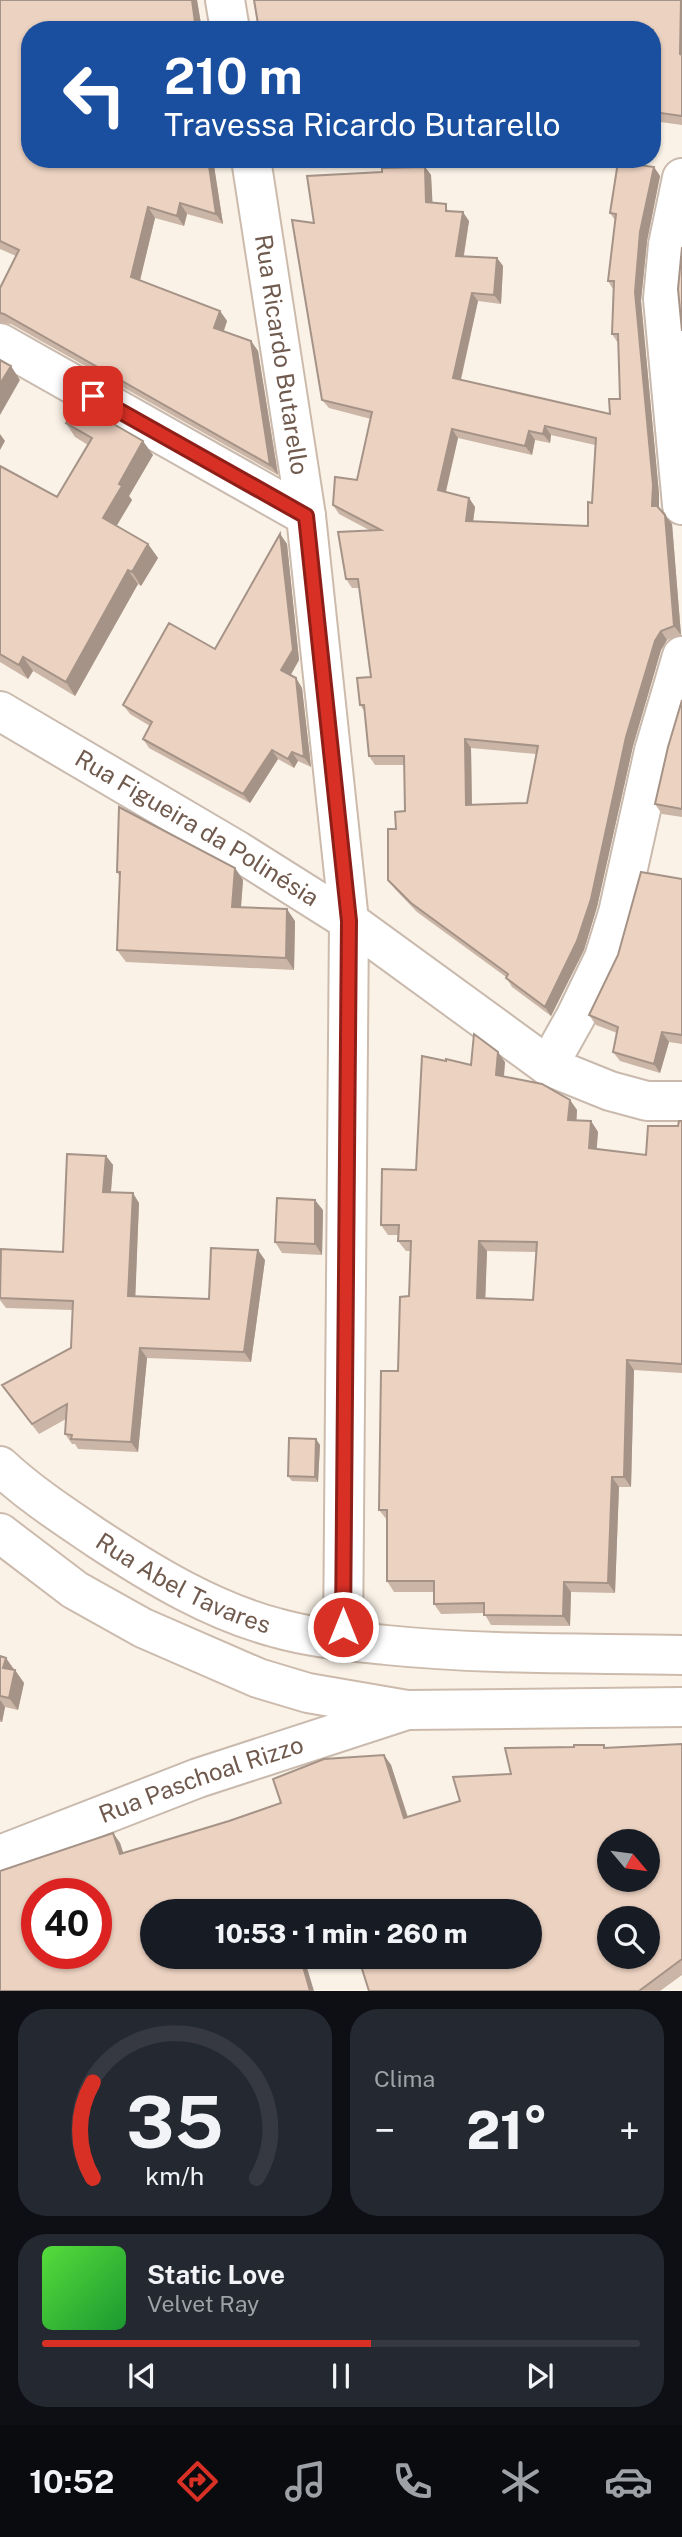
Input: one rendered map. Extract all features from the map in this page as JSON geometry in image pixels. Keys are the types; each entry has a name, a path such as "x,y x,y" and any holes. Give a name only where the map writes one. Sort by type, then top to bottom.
{"street":[{"path":"225,0 228,21"},
{"name":"Rua Ricardo Butarello","path":"252,168 306,516 349,921 343,1641"},
{"path":"682,178 668,245 663,299 682,505"},
{"path":"0,343 306,516"},
{"path":"548,1066 604,958 618,913 654,751 682,656"},
{"name":"Rua Figueira da Polinésia","path":"0,711 238,851 349,921 548,1066 610,1091 647,1101 682,1101"},
{"name":"Rua Abel Tavares","path":"0,1466 44,1503 124,1556 177,1587 223,1609 276,1628 343,1641 485,1653 682,1654"},
{"path":"0,1534 75,1590 143,1628 245,1672 308,1693 407,1710 682,1707"},
{"name":"Rua Paschoal Rizzo","path":"0,1855 198,1778 407,1710"}],"building":[{"path":"0,0 192,0 195,21 21,21 21,168 209,168 216,214 180,203 177,216 148,207 131,277 220,311 214,328 251,341 270,465 0,313 0,288 19,250 0,241"},
{"path":"254,0 681,0 682,116 661,113 661,21 258,21"},
{"path":"382,168 425,168 426,202 446,204 446,211 463,212 456,256 497,258 494,295 472,293 453,378 610,414 609,399 620,399 618,334 612,334 614,281 608,281 616,214 610,213 617,168 654,168 640,232 635,292 653,485 652,506 657,506 665,515 674,626 661,631 655,641 626,737 591,899 577,941 545,1007 506,978 508,974 411,903 388,880 388,829 396,829 395,812 405,811 404,756 369,756 364,705 360,705 357,678 371,677 358,579 346,579 338,532 381,530 333,505 335,477 357,480 372,412 322,400 292,220 314,223 307,176 382,172","holes":["545,426 596,438 592,503 588,502 588,526 466,521 469,498 438,490 452,429 525,446 529,431 543,434","465,739 538,746 527,803 466,805"]},
{"path":"682,247 682,331 678,289"},
{"path":"0,360 11,366 0,384"},
{"path":"77,403 143,441 119,484 122,486 103,518 148,544 132,572 128,570 66,682 23,657 19,665 0,654 0,466 57,497 92,438 66,423"},
{"path":"280,534 293,650 281,670 296,678 304,757 292,752 288,759 272,750 243,794 143,739 152,722 123,705 169,623 215,649"},
{"path":"682,700 682,809 655,804"},
{"path":"119,807 235,868 232,907 287,909 286,958 117,950"},
{"path":"641,872 682,879 682,1035 662,1032 654,1064 613,1052 618,1027 589,1015 618,955"},
{"path":"474,1034 498,1052 496,1075 542,1084 570,1100 568,1120 591,1121 589,1148 646,1155 648,1126 678,1126 679,1121 682,1121 682,1364 627,1360 624,1477 612,1477 608,1583 564,1582 563,1616 484,1615 484,1603 434,1604 434,1581 387,1581 387,1510 379,1510 381,1371 398,1371 400,1297 409,1296 411,1241 398,1241 399,1225 381,1225 382,1169 416,1170 422,1056 471,1065","holes":["479,1241 537,1242 533,1300 477,1298"]},
{"path":"67,1154 106,1156 103,1192 133,1193 128,1296 209,1299 211,1248 258,1250 244,1352 140,1348 131,1442 71,1439 72,1435 65,1434 67,1404 32,1424 2,1385 71,1348 73,1301 0,1298 1,1249 63,1252"},
{"path":"277,1198 315,1200 315,1244 275,1242"},
{"path":"289,1438 316,1439 315,1477 288,1476"},
{"path":"0,1656 6,1658 3,1668 15,1670 9,1698 0,1696"},
{"path":"682,1744 682,1959 639,1991 369,1991 362,1969 542,1969 542,1899 140,1899 140,1969 304,1969 310,1991 0,1991 0,1871 113,1833 120,1854 229,1821 281,1803 273,1779 324,1759 384,1755 404,1818 460,1801 453,1777 511,1774 505,1748 604,1745 604,1748"}],"route":[{"path":"93,396 306,516 349,921 343,1627"}]}
